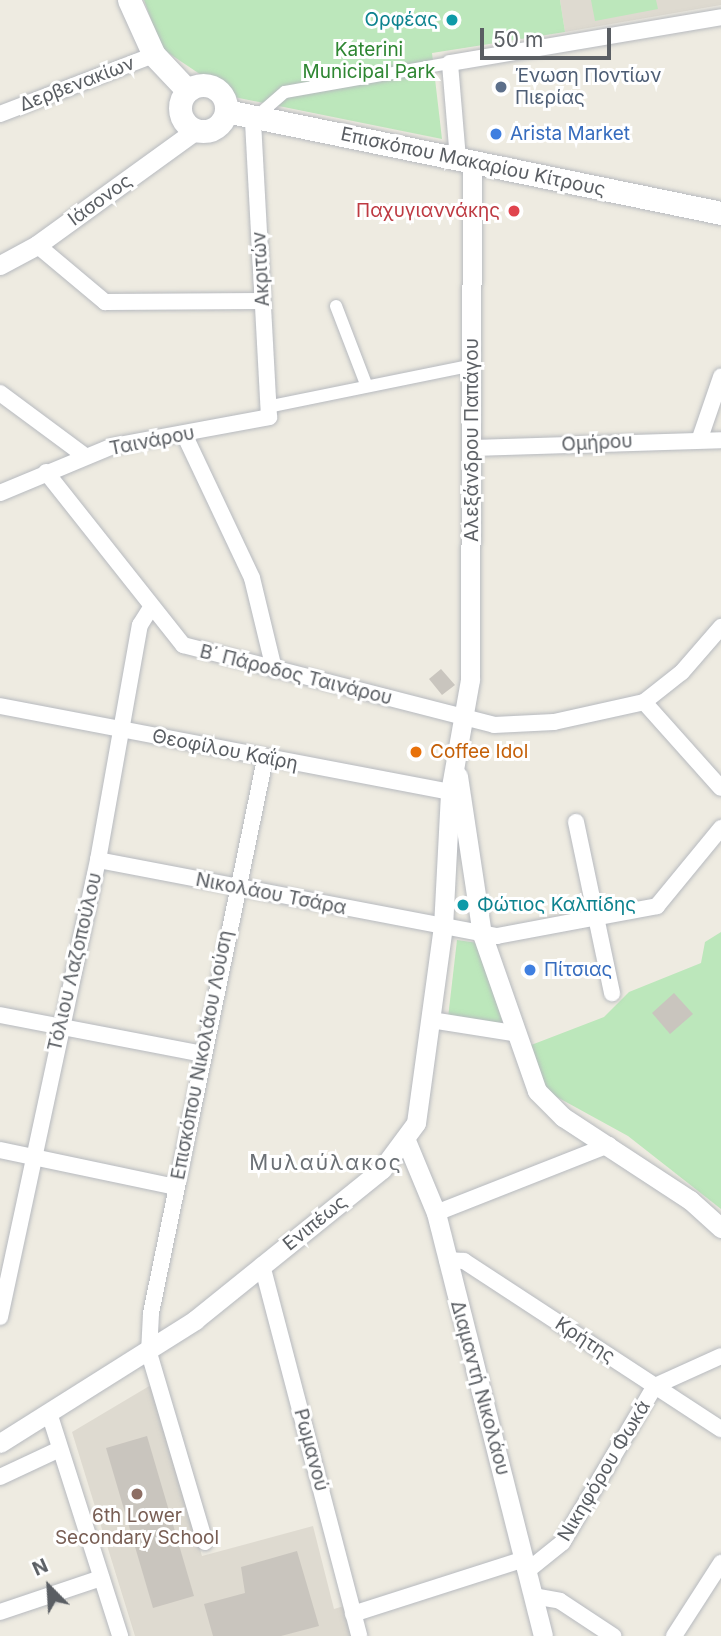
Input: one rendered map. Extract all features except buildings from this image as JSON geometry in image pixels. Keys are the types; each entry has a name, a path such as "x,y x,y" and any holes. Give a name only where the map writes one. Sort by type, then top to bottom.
{"main road":[{"path":"129,0 155,55 187,90"},
{"path":"211,85 223,95 226,111 212,130 196,130 181,116 187,90 211,85"},
{"name":"Επισκόπου Μακαρίου Κίτρους","path":"226,111 253,119 721,213"}],"street":[{"path":"253,119 285,92 721,16"},
{"name":"Δερβενακίων","path":"0,114 155,55"},
{"path":"450,63 465,161"},
{"name":"Ακριτών","path":"253,119 262,300 271,411"},
{"name":"Ιάσονος","path":"0,265 37,245 196,130"},
{"name":"Αλεξάνδρου Παπάγου","path":"462,717 470,680 473,448 473,365 465,161"},
{"path":"37,245 105,302 262,300"},
{"path":"336,306 366,384"},
{"name":"Ταινάρου","path":"0,493 85,456 184,435 366,384 473,365"},
{"path":"700,438 721,377"},
{"path":"0,393 85,456"},
{"path":"184,435 252,578 274,669"},
{"name":"Ομήρου","path":"473,448 700,438 721,440"},
{"name":"Β΄ Πάροδος Ταινάρου","path":"46,472 133,576 150,609 183,645 462,717 523,725 644,702"},
{"name":"Τόλιου Λαζοπούλου","path":"1,1307 59,1026 98,860 124,730 140,625 150,609"},
{"path":"721,627 682,672 644,702 721,788"},
{"name":"Θεοφίλου Καΐρη","path":"0,706 265,759 450,792"},
{"path":"407,1143 416,1123 443,928 450,792 462,717"},
{"path":"454,754 482,934 523,1066 548,1105 609,1145 721,1228"},
{"name":"Επισκόπου Νικολάου Λούση","path":"149,1353 176,1187 236,887 265,759"},
{"path":"576,822 594,922 612,993"},
{"name":"Νικολάου Τσάρα","path":"98,860 482,934 594,922 657,906 721,828"},
{"path":"0,1015 202,1054"},
{"path":"431,1020 513,1033"},
{"name":"Διαμαντή Νικολάου","path":"407,1143 436,1213 543,1636"},
{"name":"Ενιπέως","path":"0,1443 50,1416 149,1353 262,1265 407,1143"},
{"path":"436,1213 609,1145"},
{"path":"0,1150 176,1187"},
{"name":"Κρήτης","path":"447,1260 464,1261 721,1429"},
{"name":"Ρωμανού","path":"262,1265 359,1636"},
{"path":"149,1353 205,1542"},
{"name":"Νικηφόρου Φωκά","path":"354,1614 525,1565 562,1543 655,1386 721,1356"},
{"path":"50,1416 120,1636"},
{"path":"0,1477 60,1449"},
{"path":"674,1636 721,1563"},
{"path":"0,1612 101,1578"},
{"path":"533,1595 560,1601 613,1636"}],"shaded area":[{"path":"560,0 721,0 721,5 565,32"},
{"name":"6th Lower Secondary School","path":"151,1385 202,1556 313,1526 334,1609 344,1606 352,1636 135,1636 72,1432"}],"green space":[{"name":"Katerini Municipal Park","path":"144,0 560,0 565,32 432,53 442,139 234,97 161,48"},
{"path":"591,0 656,0 658,9 595,21"},
{"path":"721,932 721,1209 628,1136 546,1091 526,1047 604,1017 629,992 701,963 705,942"},
{"path":"457,940 478,943 504,1027 448,1018"}],"place":[{"name":"Ορφέας","path":"452,20"},
{"name":"Ένωση Ποντίων Πιερίας","path":"501,87"},
{"name":"Arista Market","path":"496,134"},
{"name":"Παχυγιαννάκης","path":"514,211"},
{"name":"Coffee Idol","path":"416,752"},
{"name":"Φώτιος Καλπίδης","path":"463,905"},
{"name":"Πίτσιας","path":"530,970"},
{"name":"6th Lower Secondary School","path":"137,1494"}],"district":[{"name":"Μυλαύλακος","path":"326,1163"}]}
